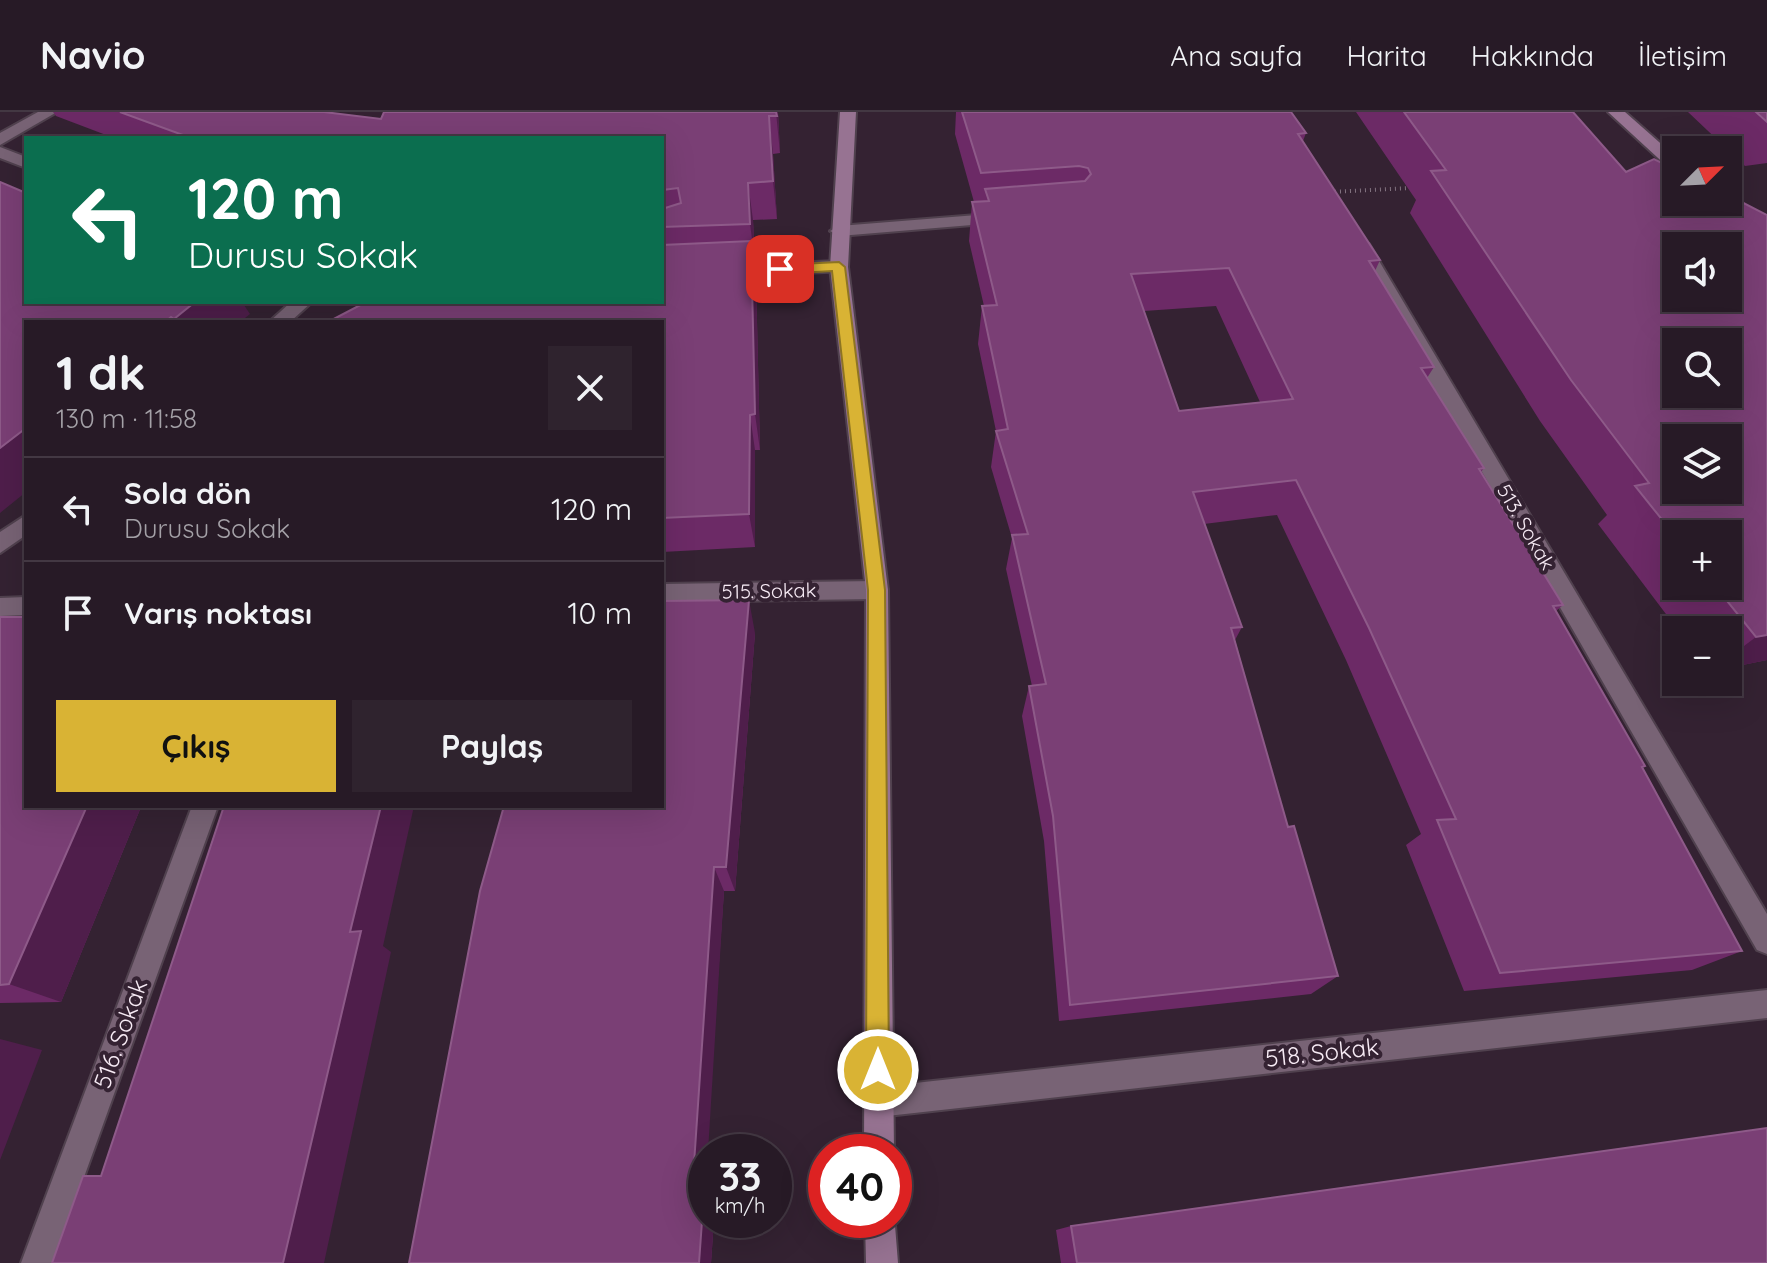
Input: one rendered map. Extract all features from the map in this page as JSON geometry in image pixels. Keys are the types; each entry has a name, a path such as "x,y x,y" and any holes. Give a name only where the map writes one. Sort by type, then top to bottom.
{"street":[{"path":"0,140 49,112"},
{"path":"848,112 839,267 877,590 879,1134"},
{"path":"1616,112 1662,153"},
{"path":"0,152 24,162"},
{"name":"513. Sokak","path":"1330,192 1767,940"},
{"path":"839,231 1025,217"},
{"path":"664,274 839,267"},
{"path":"280,320 300,304"},
{"path":"0,544 24,525"},
{"name":"515. Sokak","path":"664,593 877,590"},
{"path":"0,607 24,606"},
{"name":"516. Sokak","path":"37,1263 204,808"},
{"name":"518. Sokak","path":"878,1102 1767,1004"},
{"path":"881,1238 882,1263"}],"path":[{"path":"1330,192 1424,187"}],"building":[{"path":"120,112 324,112 381,119 384,112 776,112 777,116 769,116 773,181 748,183 750,224 664,227 664,208 681,203 678,188 664,190 664,136 186,136"},
{"path":"962,112 1291,112 1306,133 1298,134 1380,260 1369,261 1434,367 1421,368 1484,468 1479,469 1563,605 1553,606 1645,766 1642,767 1742,951 1500,973 1437,820 1456,819 1369,628 1296,480 1193,492 1242,627 1231,628 1288,827 1294,826 1338,976 1070,1005 1053,816 1029,686 1046,684 1012,535 1028,534 996,431 1008,429 982,306 997,305 972,202 989,201 985,189 1085,181 1091,174 1088,168 1079,166 981,173","holes":["1229,268 1293,399 1179,411 1131,274"]},
{"path":"1404,112 1573,112 1626,172 1654,159 1662,163 1662,216 1742,216 1742,202 1767,215 1767,635 1756,637 1726,600 1742,600 1742,520 1662,520 1635,486 1649,483 1571,380 1431,171 1446,170"},
{"path":"1756,112 1767,112 1767,122"},
{"path":"0,182 24,192 24,304 193,304 174,319 171,317 167,320 24,320 24,430 0,448"},
{"path":"751,241 755,414 750,415 749,514 664,518 664,320 332,320 362,304 664,304 664,245"},
{"path":"749,600 726,867 714,867 696,1134 688,1134 688,1238 701,1238 699,1263 409,1263 480,891 503,808 664,808 664,601"},
{"path":"0,617 24,617 24,808 86,808 9,984 0,985"},
{"path":"223,808 381,808 350,932 361,931 283,1263 52,1263 83,1176 101,1176"},
{"path":"1767,1128 1767,1263 1077,1263 1071,1226"}],"route":[{"path":"780,269 839,267 877,590 878,1070"}]}
